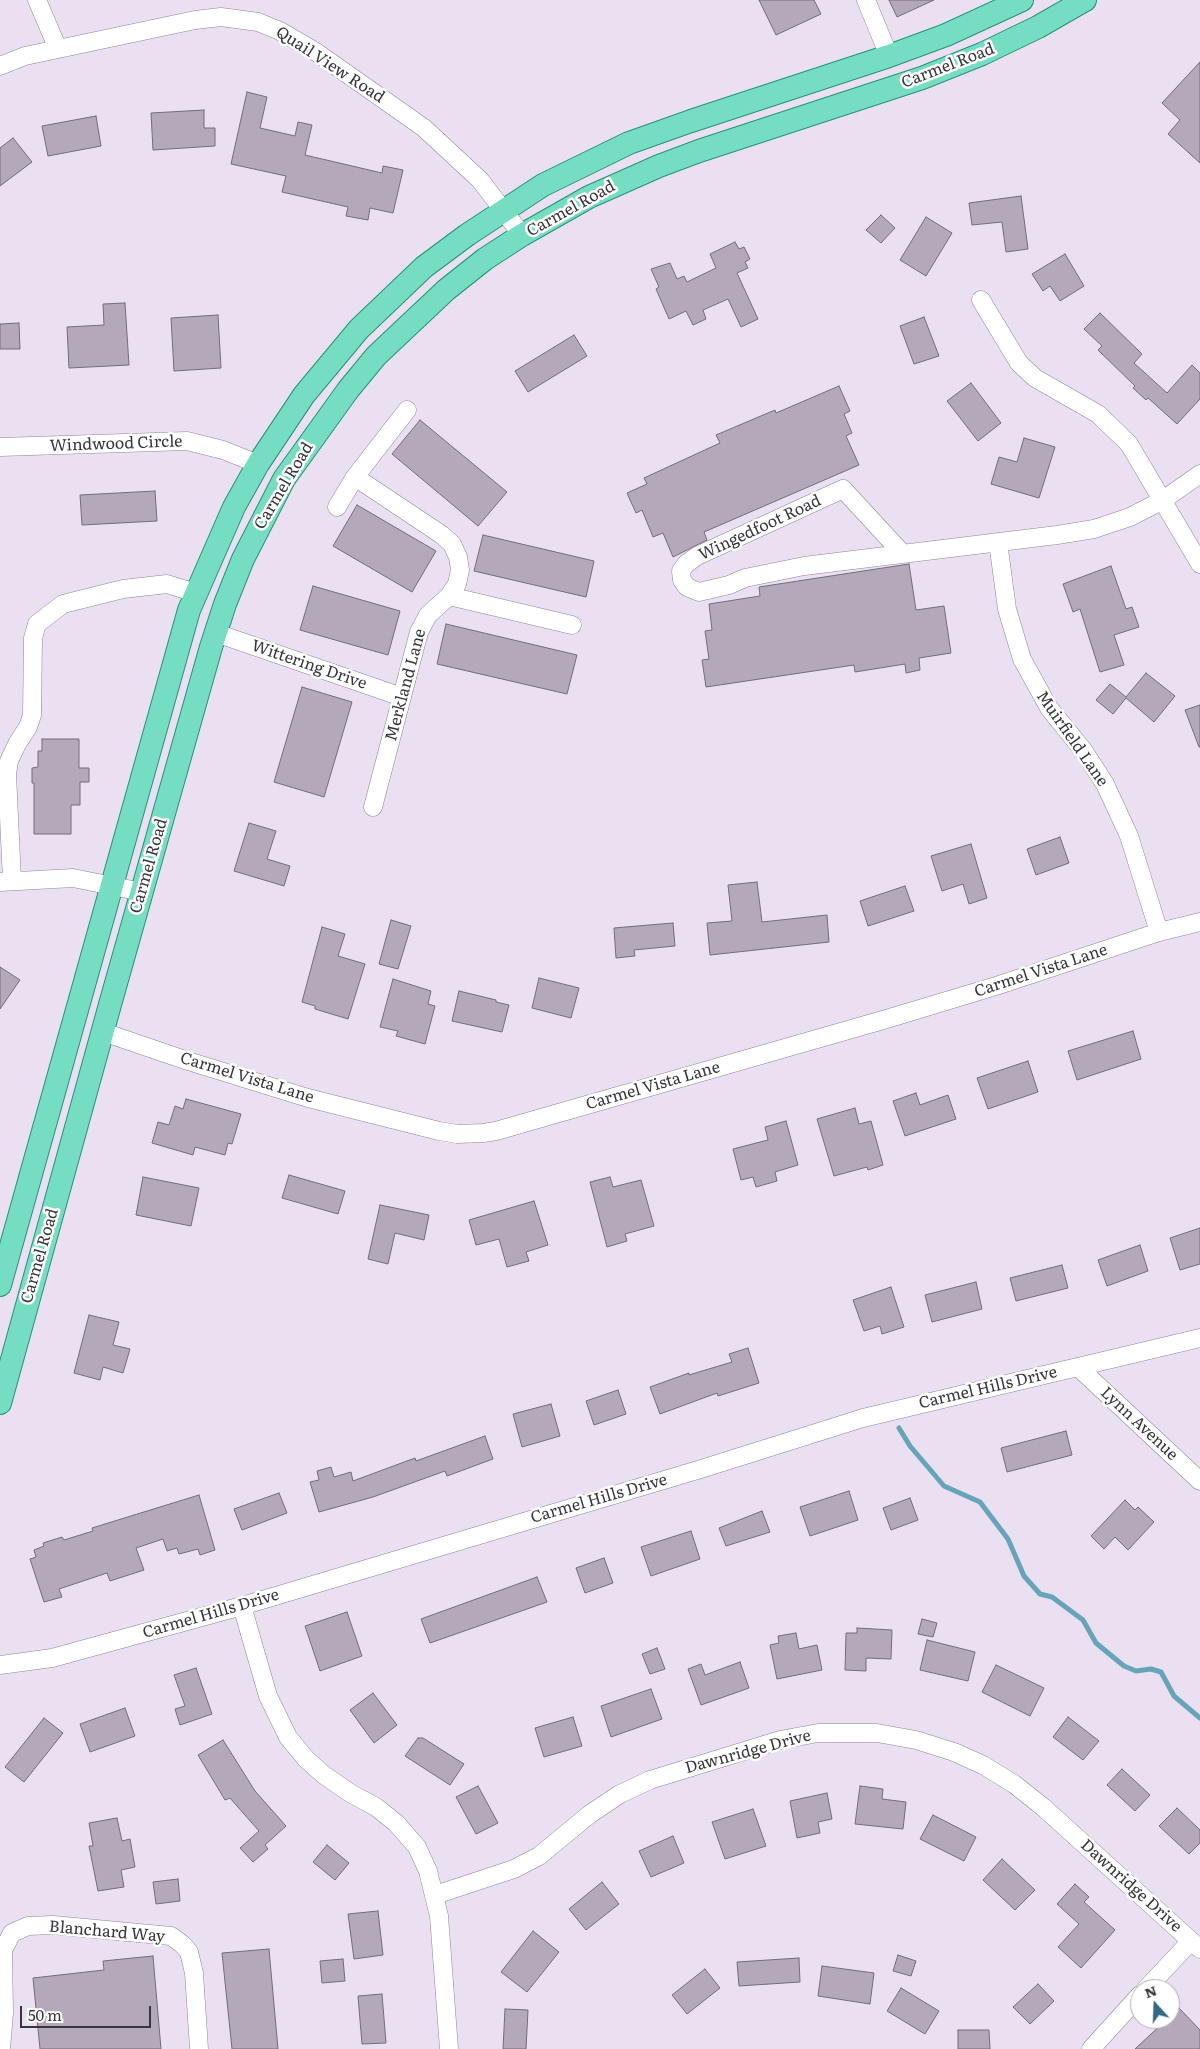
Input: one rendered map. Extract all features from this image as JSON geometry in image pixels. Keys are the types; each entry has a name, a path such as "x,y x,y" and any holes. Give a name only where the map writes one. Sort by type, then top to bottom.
{"main road":[{"name":"Carmel Road","path":"2,1270 189,610 234,508 258,464 304,395 359,329 424,267 504,209 543,185 629,143 889,56 946,35 1022,0"},
{"name":"Carmel Road","path":"0,1403 216,633 243,559 284,479 348,390 376,356 446,290 485,259 522,235 589,197 659,166 930,74 982,54 1038,27 1086,0"}],"street":[{"path":"36,0 58,48"},
{"name":"Carmel Road","path":"866,0 889,56"},
{"name":"Quail View Road","path":"0,66 25,56 58,48 195,20 221,18 258,22 280,31 316,52 424,128 480,180 522,235"},
{"path":"981,300 1019,363 1035,378 1098,414 1120,433 1129,444 1200,564"},
{"path":"336,507 355,477 407,410"},
{"name":"Windwood Circle","path":"0,447 187,441 223,450 258,464"},
{"name":"Wingedfoot Road","path":"902,553 843,489 697,556 686,564 681,571 682,580 687,587 699,592 729,585 745,578 804,566 1058,535 1094,528 1130,516 1163,500 1200,474"},
{"name":"Merkland Lane","path":"355,477 442,535 452,544 458,557 460,570 457,584 449,596 434,608 423,623 373,807"},
{"name":"Muirfield Lane","path":"998,542 1007,609 1022,660 1049,708 1082,750 1112,798 1129,836 1159,932"},
{"path":"142,892 112,884 73,878 6,882 7,774 9,761 32,716 32,638 37,624 63,604 123,589 167,584 196,594"},
{"path":"449,596 572,625"},
{"name":"Wittering Drive","path":"216,633 402,697"},
{"name":"Carmel Vista Lane","path":"103,1032 188,1061 308,1098 439,1131 457,1134 483,1133 496,1131 883,1020 996,986 1159,932 1200,922"},
{"name":"Carmel Hills Drive","path":"0,1665 52,1658 242,1606 701,1469 863,1418 1200,1338"},
{"name":"Lynn Avenue","path":"1078,1367 1200,1481"},
{"path":"242,1606 268,1696 288,1737 306,1760 350,1793 376,1807 396,1823 417,1847 428,1871 439,1916 448,2049"},
{"name":"Dawnridge Drive","path":"435,1895 514,1869 539,1856 605,1804 620,1794 650,1780 780,1740 818,1733 877,1733 935,1744 983,1765 1006,1780 1043,1807 1195,1945"},
{"name":"Blanchard Way","path":"1,2049 4,2013 3,1950 12,1933 28,1926 53,1925 171,1936 182,1944 189,1952 194,1973 199,2049"},
{"path":"1157,1979 1195,1945"},
{"path":"1091,2049 1130,2006"}],"building":[{"path":"759,0 814,0 821,14 776,35"},
{"path":"889,0 934,0 897,17"},
{"path":"1200,62 1200,163 1168,134 1180,120 1162,103"},
{"path":"247,92 267,97 260,128 295,136 298,122 312,125 305,155 382,173 383,166 403,170 393,213 370,208 368,220 346,216 348,207 282,192 286,176 231,164"},
{"path":"204,110 204,128 215,128 215,146 153,150 151,113"},
{"path":"96,116 101,146 48,156 42,126"},
{"path":"13,138 32,162 0,186 0,148"},
{"path":"1021,196 1028,249 1006,252 1002,222 972,225 969,203"},
{"path":"881,215 895,228 881,243 866,230"},
{"path":"926,217 952,233 926,276 900,260"},
{"path":"735,242 739,249 744,247 750,259 745,262 748,268 737,273 758,319 741,327 728,299 703,310 706,319 693,325 686,311 669,319 656,289 659,287 651,269 670,263 677,279 684,276 687,282 716,268 710,254"},
{"path":"1065,254 1084,286 1060,301 1050,286 1043,291 1032,274"},
{"path":"125,303 129,365 69,368 67,327 104,325 103,304"},
{"path":"1100,313 1142,354 1134,363 1167,393 1192,365 1200,373 1200,399 1177,424 1148,398 1146,400 1133,388 1135,386 1098,350 1102,346 1084,329"},
{"path":"218,315 221,368 174,371 171,318"},
{"path":"924,317 939,356 914,364 900,326"},
{"path":"19,323 20,349 0,349 0,324"},
{"path":"574,335 587,356 528,392 515,371"},
{"path":"971,383 1001,423 978,441 947,401"},
{"path":"839,386 850,411 844,414 852,433 846,436 859,465 704,532 707,540 673,557 663,533 653,537 642,510 636,513 627,493 647,484 644,478 720,443 716,435 775,410 776,413"},
{"path":"420,420 507,492 478,526 392,454"},
{"path":"1024,438 1055,447 1039,498 991,484 999,457 1017,462"},
{"path":"155,491 157,521 82,525 80,495"},
{"path":"357,505 436,551 412,592 333,546"},
{"path":"483,535 594,561 586,597 474,571"},
{"path":"909,564 916,610 944,606 951,653 919,658 920,670 906,673 905,664 855,672 854,665 706,687 702,660 709,659 705,631 712,630 709,604 760,596 759,587"},
{"path":"1111,566 1126,609 1132,607 1139,627 1114,635 1124,665 1100,672 1080,609 1073,612 1063,584"},
{"path":"313,586 400,611 388,655 300,630"},
{"path":"446,624 577,655 567,694 437,664"},
{"path":"1146,673 1175,696 1154,722 1126,698 1113,714 1096,700 1110,684 1126,697"},
{"path":"302,687 352,702 324,797 274,782"},
{"path":"1200,705 1200,747 1199,747 1185,710"},
{"path":"42,739 79,739 79,768 89,768 89,782 80,782 80,805 71,805 71,834 34,834 34,783 32,783 32,768 38,767 38,751 42,751"},
{"path":"249,823 276,831 267,859 290,866 284,886 234,871"},
{"path":"1060,837 1069,863 1036,875 1027,849"},
{"path":"971,844 987,898 969,904 963,884 942,891 931,856"},
{"path":"757,882 762,922 827,915 829,942 710,955 707,923 732,921 728,885"},
{"path":"905,886 914,911 868,926 860,901"},
{"path":"391,920 411,926 398,969 379,964"},
{"path":"673,923 675,946 634,950 635,956 616,958 614,928"},
{"path":"322,927 345,934 338,956 365,964 348,1019 315,1009 315,1006 302,1002"},
{"path":"0,967 20,980 0,1009"},
{"path":"539,978 579,988 571,1018 532,1008"},
{"path":"393,979 431,991 428,1004 435,1006 425,1044 396,1036 398,1031 380,1027"},
{"path":"459,991 509,1005 502,1032 452,1021"},
{"path":"1133,1031 1141,1059 1077,1080 1068,1051"},
{"path":"1028,1061 1038,1092 988,1109 977,1078"},
{"path":"916,1093 920,1105 948,1095 956,1119 905,1136 893,1101"},
{"path":"186,1099 241,1114 232,1144 228,1143 225,1155 195,1147 193,1155 152,1143 158,1122 169,1125 175,1106 183,1109"},
{"path":"855,1108 859,1124 871,1121 883,1165 868,1170 867,1167 834,1176 817,1119"},
{"path":"786,1121 798,1165 775,1172 777,1181 756,1187 753,1177 741,1180 733,1149 768,1140 765,1127"},
{"path":"289,1175 345,1191 338,1214 282,1198"},
{"path":"143,1177 199,1188 191,1226 136,1215"},
{"path":"610,1177 613,1187 641,1180 654,1226 625,1234 627,1241 607,1247 590,1182"},
{"path":"534,1201 548,1245 526,1252 529,1261 507,1267 499,1239 476,1245 469,1220"},
{"path":"380,1205 429,1215 424,1240 395,1233 388,1264 368,1259"},
{"path":"1200,1228 1200,1264 1180,1270 1170,1238"},
{"path":"1140,1245 1148,1271 1107,1286 1098,1260"},
{"path":"1062,1265 1068,1288 1016,1301 1010,1278"},
{"path":"976,1282 982,1309 932,1322 925,1295"},
{"path":"891,1287 904,1327 882,1334 880,1326 864,1331 853,1300"},
{"path":"89,1315 119,1322 113,1345 130,1349 123,1373 103,1367 100,1380 74,1373"},
{"path":"748,1348 759,1383 718,1396 717,1393 660,1414 650,1387 689,1373 689,1375 732,1362 729,1354"},
{"path":"618,1390 626,1414 594,1425 586,1401"},
{"path":"551,1404 560,1436 522,1447 513,1414"},
{"path":"1066,1431 1072,1455 1007,1472 1001,1448"},
{"path":"485,1436 493,1459 447,1476 445,1471 373,1497 319,1512 310,1482 319,1480 317,1471 331,1467 334,1477 351,1472 353,1481 415,1458 416,1461"},
{"path":"849,1491 858,1520 810,1536 800,1507"},
{"path":"279,1493 287,1513 242,1530 234,1509"},
{"path":"199,1495 215,1550 200,1555 198,1549 179,1554 177,1548 167,1551 163,1539 136,1548 144,1570 110,1581 107,1573 59,1589 62,1597 44,1602 30,1559 36,1557 34,1550 44,1546 43,1543 62,1537 64,1540 93,1531 92,1528"},
{"path":"910,1498 918,1520 891,1530 883,1508"},
{"path":"1125,1500 1135,1510 1138,1507 1154,1522 1128,1550 1115,1537 1104,1549 1091,1536"},
{"path":"762,1511 770,1532 726,1546 719,1528"},
{"path":"691,1531 700,1559 651,1576 641,1547"},
{"path":"604,1558 613,1583 585,1593 576,1568"},
{"path":"537,1577 547,1602 430,1643 421,1619"},
{"path":"347,1612 362,1656 320,1671 305,1626"},
{"path":"922,1619 937,1623 933,1637 918,1634"},
{"path":"857,1628 892,1630 891,1659 866,1658 866,1671 845,1670 846,1633 857,1633"},
{"path":"796,1633 799,1649 817,1645 822,1670 777,1679 770,1645 779,1643 778,1636"},
{"path":"927,1640 975,1652 968,1681 920,1670"},
{"path":"657,1648 665,1669 650,1674 642,1654"},
{"path":"740,1662 749,1688 701,1705 688,1669 701,1664 705,1675"},
{"path":"996,1665 1044,1688 1030,1716 982,1692"},
{"path":"196,1668 212,1714 180,1725 175,1709 185,1706 174,1675"},
{"path":"651,1689 662,1719 611,1737 601,1706"},
{"path":"373,1693 397,1725 374,1743 350,1710"},
{"path":"125,1708 135,1736 90,1752 80,1724"},
{"path":"573,1717 582,1746 544,1757 535,1728"},
{"path":"1068,1717 1099,1741 1083,1760 1053,1737"},
{"path":"44,1718 63,1733 24,1782 5,1767"},
{"path":"418,1738 423,1738 464,1764 450,1785 405,1756"},
{"path":"223,1740 255,1791 286,1826 265,1845 268,1849 253,1862 240,1848 259,1831 230,1798 225,1800 198,1755"},
{"path":"1122,1769 1150,1795 1135,1811 1107,1785"},
{"path":"478,1786 498,1823 476,1834 456,1797"},
{"path":"860,1786 883,1789 882,1799 906,1802 903,1829 855,1824"},
{"path":"827,1793 832,1819 818,1822 820,1833 797,1838 790,1801"},
{"path":"1177,1808 1200,1830 1200,1843 1189,1854 1159,1826"},
{"path":"753,1809 766,1846 725,1859 712,1822"},
{"path":"933,1815 976,1837 964,1861 920,1839"},
{"path":"117,1818 122,1841 130,1839 135,1867 121,1870 124,1887 98,1891 89,1846 93,1846 89,1823"},
{"path":"673,1836 684,1863 651,1877 639,1851"},
{"path":"327,1845 349,1863 335,1880 313,1862"},
{"path":"1002,1859 1035,1890 1015,1910 983,1880"},
{"path":"178,1879 180,1901 156,1904 153,1882"},
{"path":"602,1882 619,1904 586,1930 569,1909"},
{"path":"1075,1884 1089,1897 1084,1902 1115,1930 1081,1968 1058,1947 1079,1924 1057,1904"},
{"path":"378,1911 383,1955 354,1959 348,1914"},
{"path":"533,1931 559,1952 527,1992 501,1972"},
{"path":"269,1949 278,2049 232,2049 222,1953"},
{"path":"898,1955 916,1961 911,1976 893,1971"},
{"path":"153,1956 161,2049 40,2049 33,1978 104,1970 103,1961"},
{"path":"799,1958 800,1982 739,1986 737,1962"},
{"path":"343,1959 345,1981 322,1983 320,1961"},
{"path":"822,1966 874,1973 870,2004 818,1996"},
{"path":"705,1969 720,1988 687,2014 672,1995"},
{"path":"1038,1984 1054,2001 1030,2024 1013,2007"},
{"path":"901,1988 939,2011 925,2034 887,2011"},
{"path":"382,1994 386,2043 362,2044 358,1996"},
{"path":"505,2009 528,2010 526,2049 503,2049"},
{"path":"1180,2009 1200,2030 1200,2049 1135,2049 1156,2029 1180,2029"},
{"path":"958,2030 989,2030 990,2049 958,2049"}],"waterway":[{"path":"899,1428 910,1446 944,1486 980,1502 1008,1539 1024,1576 1040,1594 1052,1597 1083,1620 1096,1643 1124,1666 1136,1671 1151,1669 1161,1672 1174,1696 1200,1718"}]}
